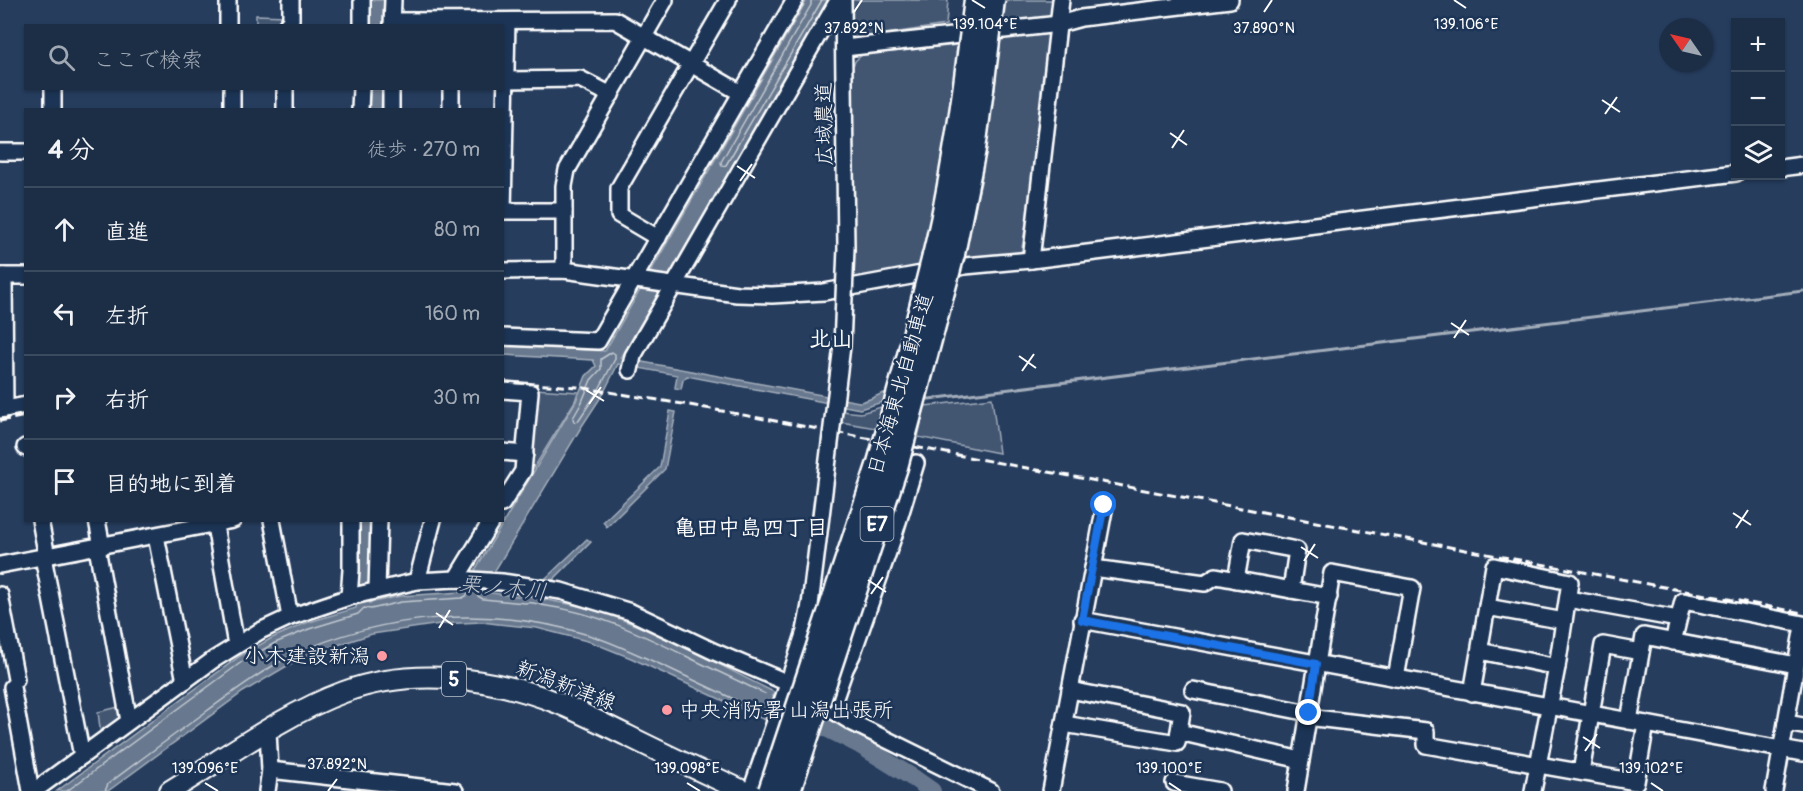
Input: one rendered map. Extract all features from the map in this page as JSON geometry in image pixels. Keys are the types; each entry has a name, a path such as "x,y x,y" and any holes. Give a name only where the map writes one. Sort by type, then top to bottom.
{"highway":[{"name":"日本海東北自動車道","path":"974,87 975,0"},
{"name":"日本海東北自動車道","path":"789,791 896,467 930,347 944,255 952,169 974,87 993,0"},
{"name":"日本海東北自動車道","path":"770,791 879,463 907,363 944,255"}],"main road":[{"name":"新潟新津線","path":"170,791 311,706 345,692 382,682 416,678 491,683 524,691 559,704 743,791"}],"street":[{"path":"228,0 228,24"},
{"path":"288,24 291,20 291,0"},
{"path":"362,0 362,24"},
{"path":"393,0 392,23 615,20 741,93"},
{"path":"564,270 564,186 567,170 665,0"},
{"path":"658,238 619,215 619,188 728,0"},
{"path":"504,337 598,341 637,280 658,238 795,0"},
{"path":"1031,260 1061,0"},
{"path":"844,48 1059,24 1081,18 1230,0"},
{"path":"632,363 840,2"},
{"name":"広域農道","path":"787,688 805,631 810,605 842,346 846,248 844,48 840,2"},
{"path":"504,167 507,21"},
{"path":"506,80 580,79 610,95"},
{"path":"53,90 53,108"},
{"path":"232,90 232,108"},
{"path":"285,90 285,108"},
{"path":"360,108 361,90"},
{"path":"390,108 391,90"},
{"path":"451,90 451,108"},
{"path":"0,152 24,152"},
{"path":"1785,167 1803,165"},
{"path":"504,271 564,270 736,294 772,296 824,292 965,266 1031,260 1731,174"},
{"path":"504,211 564,211"},
{"path":"24,276 2,276 3,409 24,405"},
{"path":"504,390 530,392 523,471 504,506"},
{"path":"504,452 525,454"},
{"path":"831,709 891,545 916,463"},
{"path":"1051,791 1104,505"},
{"path":"40,522 82,756"},
{"path":"97,522 99,547 129,721"},
{"path":"0,565 99,547 159,530 214,522 236,645"},
{"path":"272,522 290,617"},
{"path":"351,522 352,596"},
{"path":"374,591 379,522"},
{"path":"417,581 432,522"},
{"path":"460,580 495,522"},
{"path":"159,530 185,681"},
{"path":"1236,580 1242,540 1297,550 1291,590"},
{"path":"1472,693 1494,566 1570,582 1557,667 1533,791"},
{"path":"1093,568 1205,583 1216,576 1329,597"},
{"path":"1296,791 1332,573 1412,588 1396,678"},
{"path":"0,595 33,791 236,645 260,631 290,617 352,596 417,581 460,580 548,589 631,612 831,709 853,723 991,791"},
{"path":"1568,599 1678,619"},
{"path":"1673,642 1683,601 1803,625 1796,665 1798,684 1786,723 1774,791"},
{"path":"1487,607 1564,621"},
{"path":"1082,620 1803,753"},
{"path":"1629,720 1644,636 1796,665"},
{"path":"1581,772 1603,645 1641,652"},
{"path":"1480,651 1557,667"},
{"path":"751,791 787,688"},
{"path":"1064,724 1177,743 1179,732 1182,712 1070,690"},
{"path":"1193,690 1308,715 1426,731 1426,745 1581,772 1624,785 1636,782 1646,724"},
{"path":"1786,723 1803,726"},
{"path":"267,791 270,770 268,731"},
{"path":"1179,732 1301,760"},
{"path":"270,770 454,791"},
{"path":"1173,783 1220,791"}],"shaded area":[{"path":"850,0 948,0 946,25 865,37 856,34 851,28"},
{"path":"1004,0 1055,0 1053,14 1048,18 1002,24"},
{"path":"256,15 286,16 282,24 256,24"},
{"path":"1046,31 1051,35 1041,130 1021,254 962,262 981,182 1001,38"},
{"path":"958,45 958,84 924,265 853,280 851,69 862,55"},
{"path":"535,389 578,392 575,401 532,471 528,469"},
{"path":"992,398 999,453 918,437 925,406"},
{"path":"888,405 881,429 841,422 841,411 861,413"},
{"path":"123,706 124,717 101,736 98,712"}],"water":[{"path":"369,0 384,0 383,24 369,24"},
{"path":"807,0 829,0 621,358 859,402 892,391 889,400 860,409 687,376 683,380 681,389 675,388 677,375 618,364 603,394 482,592 526,597 587,539 591,542 535,598 590,609 629,622 774,692 765,720 591,642 537,628 482,622 440,624 372,634 316,652 292,663 243,692 108,791 57,791 240,656 306,623 356,608 359,522 371,522 369,603 400,596 462,592 576,401 586,376 596,366 593,360 504,355 504,345 605,351"},
{"path":"368,90 382,90 381,108 368,108"},
{"path":"670,411 676,412 665,469 607,527 603,522 660,467"}],"waterway":[{"path":"924,398 1803,291"},
{"name":"栗ノ木川","path":"749,698 808,719 860,745 932,791"}],"railway":[{"path":"504,382 578,387 695,406 1803,613"},
{"path":"0,421 24,416"}],"place":[{"name":"小木建設新潟","path":"382,656"},
{"name":"中央消防署 山潟出張所","path":"667,710"}],"district":[{"name":"北山","path":"831,338"},
{"name":"亀田中島四丁目","path":"751,527"}],"route":[{"path":"1104,505 1082,620 1316,664 1309,713"}]}
